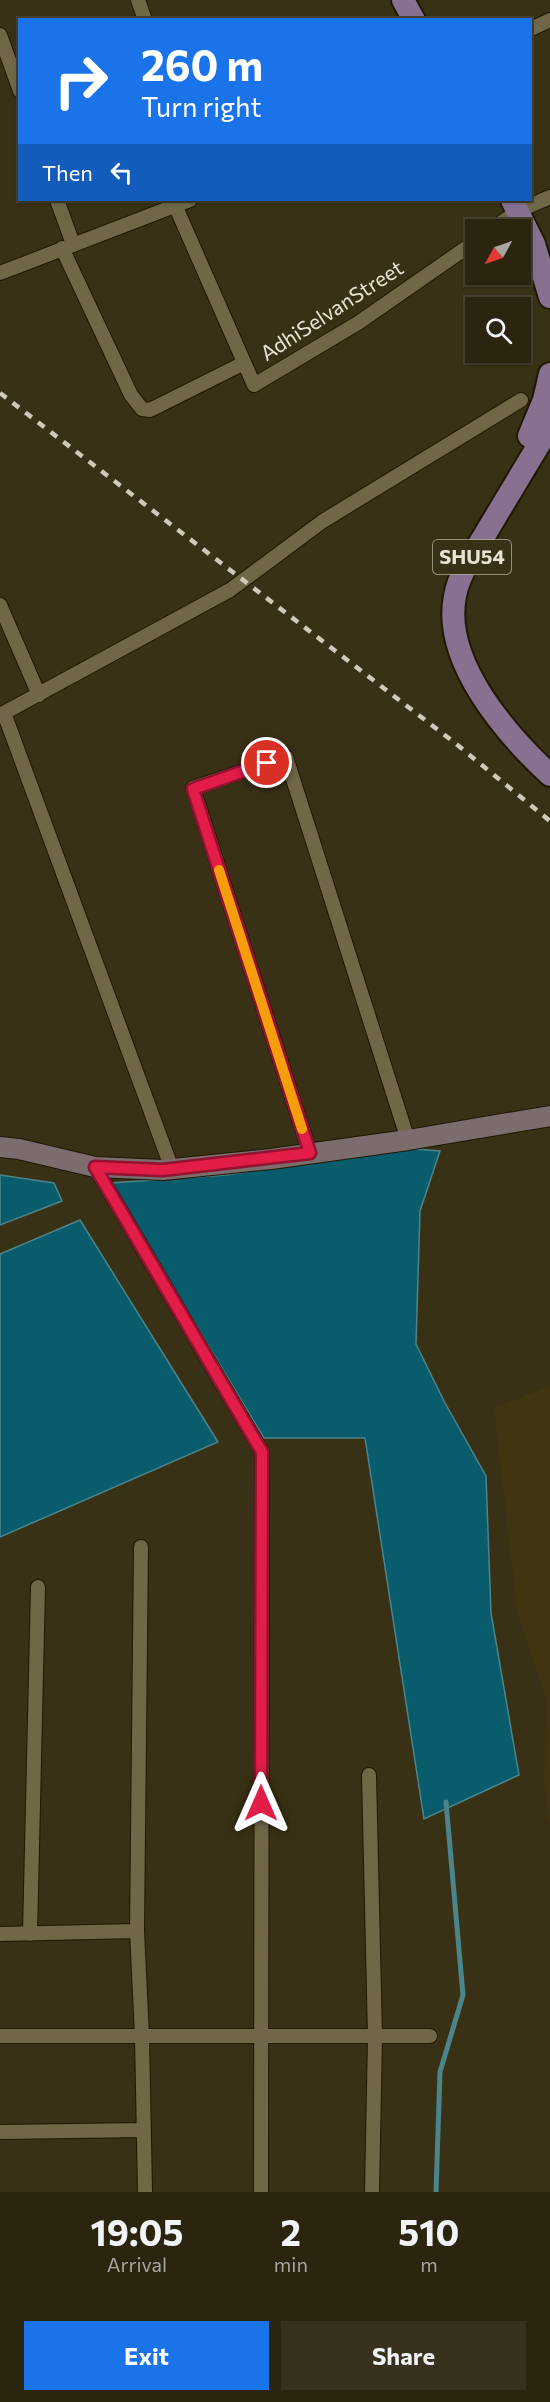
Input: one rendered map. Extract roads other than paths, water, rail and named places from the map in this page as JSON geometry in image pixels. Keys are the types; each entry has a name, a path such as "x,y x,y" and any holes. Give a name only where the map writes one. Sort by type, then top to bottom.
{"main road":[{"path":"403,0 413,18"},
{"path":"417,0 427,18"},
{"path":"527,202 550,251"},
{"path":"527,202 534,244 550,297"},
{"path":"487,702 467,686 446,646 441,614 443,587 453,561 531,433 544,400 550,374"},
{"name":"SHU54","path":"550,421 541,441 467,566 455,595 454,630 465,665 487,702 508,731 550,775"}],"street":[{"path":"138,0 144,18"},
{"path":"532,28 550,20"},
{"path":"0,35 18,85"},
{"path":"57,201 68,246 131,395 142,409 150,410 244,363"},
{"path":"0,273 187,201"},
{"path":"505,219 527,202"},
{"name":"AdhiSelvanStreet","path":"175,205 254,386 358,323 465,249"},
{"path":"172,1170 2,714 230,590 322,521 521,400"},
{"path":"0,605 39,694"},
{"path":"310,1153 193,789 286,757 408,1140"},
{"path":"0,1147 19,1149 95,1167 172,1170 408,1140 550,1116"},
{"path":"95,1167 262,1452 261,2192"},
{"path":"141,1547 137,1931 145,2192"},
{"path":"30,1934 38,1587"},
{"path":"369,1775 375,2037 372,2192"},
{"path":"0,1934 137,1931"},
{"path":"0,2036 430,2036"},
{"path":"0,2132 144,2130"}],"water":[{"path":"400,1148 440,1151 420,1211 416,1344 445,1403 486,1476 491,1613 519,1775 424,1819 365,1438 264,1438 111,1183 226,1175"},
{"path":"0,1175 54,1183 62,1201 0,1225"},
{"path":"80,1220 218,1442 0,1537 0,1254"}],"waterway":[{"path":"436,2192 440,2072 463,1995 446,1802"}],"railway":[{"path":"0,393 455,743 550,821"}]}
